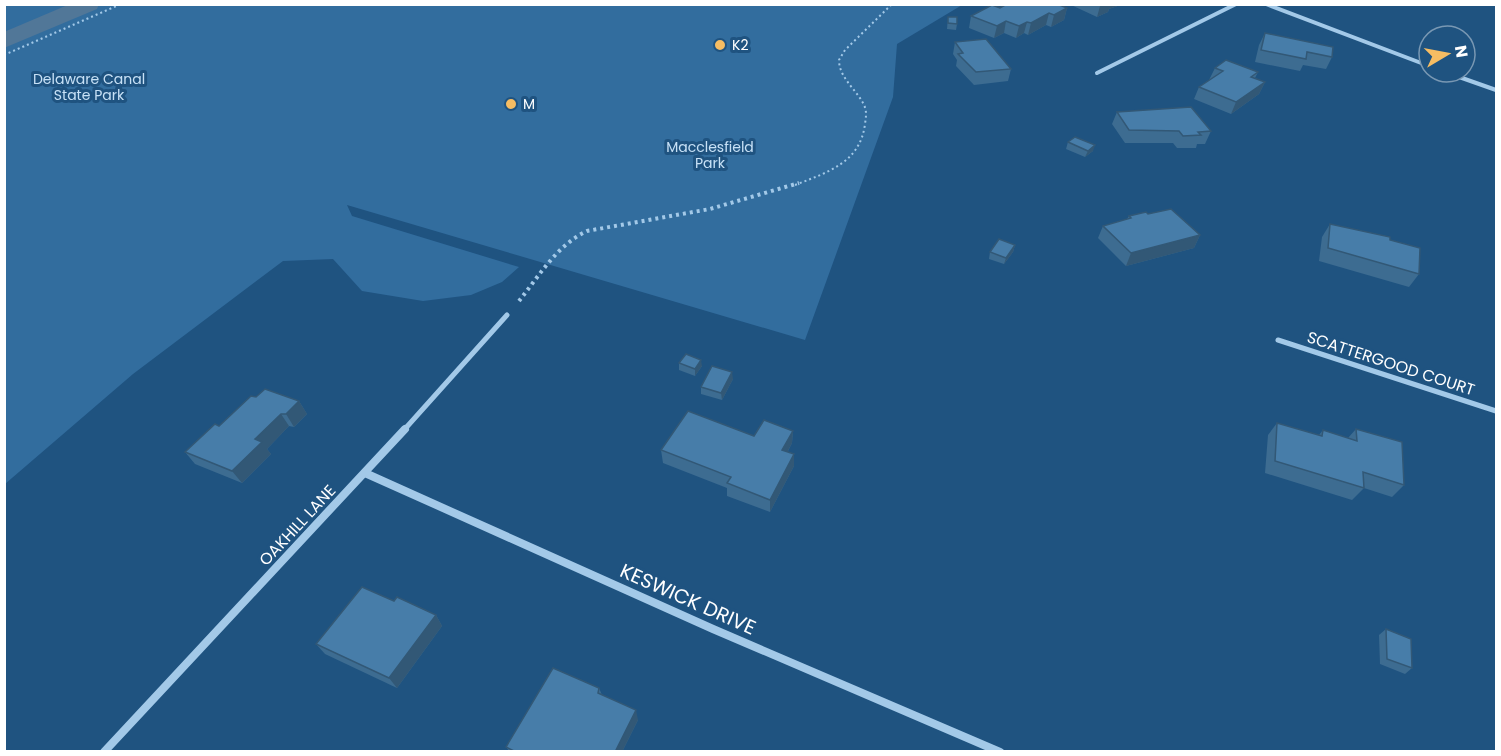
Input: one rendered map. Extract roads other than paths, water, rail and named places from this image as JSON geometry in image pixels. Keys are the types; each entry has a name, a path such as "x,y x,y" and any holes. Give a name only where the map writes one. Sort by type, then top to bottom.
{"street":[{"path":"1097,73 1236,4"},
{"path":"1266,4 1417,61"},
{"path":"1477,83 1497,90"},
{"name":"OAKHILL LANE","path":"104,752 364,473 507,315"},
{"name":"SCATTERGOOD COURT","path":"1278,340 1497,411"},
{"name":"KESWICK DRIVE","path":"364,473 713,629 1000,752"}],"waterway":[{"path":"4,41 89,4"}],"place":[{"name":"K2","path":"720,45"},
{"name":"M","path":"511,104"}],"park label":[{"name":"Delaware Canal State Park","path":"89,88"},
{"name":"Macclesfield Park","path":"710,156"}]}
